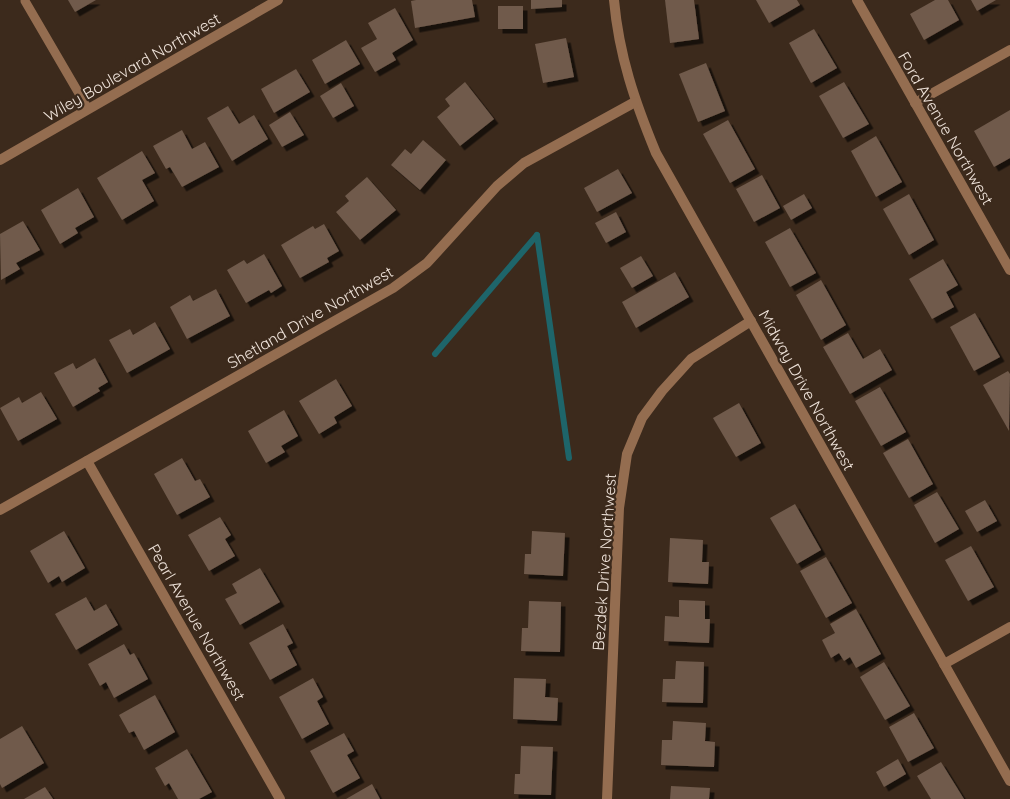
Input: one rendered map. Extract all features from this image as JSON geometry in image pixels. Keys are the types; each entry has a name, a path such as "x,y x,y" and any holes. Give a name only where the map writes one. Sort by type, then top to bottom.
{"street":[{"name":"Wiley Boulevard Northwest","path":"0,160 278,0"},
{"name":"Midway Drive Northwest","path":"614,0 623,59 635,102 656,153 1010,781"},
{"name":"Ford Avenue Northwest","path":"857,0 1010,270"},
{"path":"915,103 1010,50"},
{"name":"Shetland Drive Northwest","path":"0,510 393,288 427,262 497,186 524,163 635,102"},
{"name":"Bezdek Drive Northwest","path":"606,799 619,508 627,454 642,418 691,359 751,321"},
{"name":"Pearl Avenue Northwest","path":"87,461 280,799"},
{"path":"944,664 1010,627"}],"lane":[{"path":"25,1 88,110"}],"building":[{"path":"68,0 96,0 75,12"},
{"path":"472,0 475,17 415,28 411,1"},
{"path":"531,0 562,0 562,7 531,9"},
{"path":"665,0 694,0 699,39 670,43"},
{"path":"756,0 797,0 800,5 769,23"},
{"path":"935,0 948,0 959,20 924,40 910,14"},
{"path":"971,0 996,0 977,11"},
{"path":"498,6 523,6 523,29 498,29"},
{"path":"395,8 413,40 392,53 396,60 375,72 361,48 377,39 368,23"},
{"path":"814,29 837,68 811,83 789,43"},
{"path":"566,38 574,77 543,83 535,44"},
{"path":"346,40 360,64 325,84 312,60"},
{"path":"706,63 725,111 698,122 679,74"},
{"path":"296,69 310,92 274,113 261,89"},
{"path":"465,82 494,119 460,146 437,117 450,106 445,99"},
{"path":"844,82 869,124 843,138 819,96"},
{"path":"341,83 354,106 333,118 320,96"},
{"path":"228,106 239,124 254,115 268,139 232,161 207,118"},
{"path":"1010,110 1010,158 994,167 974,131"},
{"path":"290,112 304,135 282,147 269,125"},
{"path":"728,120 755,169 730,183 703,134"},
{"path":"182,130 192,149 205,142 219,167 182,187 170,167 166,169 153,146"},
{"path":"876,136 902,182 876,197 851,151"},
{"path":"423,140 446,160 420,190 391,165 405,149 411,154"},
{"path":"142,151 155,173 142,180 154,201 122,220 97,178"},
{"path":"618,169 632,193 597,212 584,188"},
{"path":"762,175 780,208 754,222 736,189"},
{"path":"367,177 396,210 360,240 336,212 349,201 345,196"},
{"path":"78,188 94,217 75,228 78,233 60,244 41,210"},
{"path":"804,194 812,208 791,220 783,206"},
{"path":"909,194 934,240 909,255 883,209"},
{"path":"616,212 626,232 606,243 595,223"},
{"path":"23,221 40,250 16,263 20,269 1,280 0,234"},
{"path":"324,224 339,251 327,258 329,262 300,278 281,245 313,226 315,229"},
{"path":"790,228 816,273 790,287 765,242"},
{"path":"264,254 282,286 271,293 269,290 246,303 227,270 244,260 247,264"},
{"path":"641,256 653,276 632,288 620,268"},
{"path":"943,259 958,285 946,292 954,307 932,319 909,279"},
{"path":"675,272 689,297 636,328 622,302"},
{"path":"821,280 846,325 821,340 796,295"},
{"path":"216,289 230,316 187,339 170,307 190,295 193,301"},
{"path":"975,313 1000,357 974,371 950,327"},
{"path":"155,322 170,349 127,373 109,340 130,329 133,335"},
{"path":"848,333 863,359 880,349 892,370 850,394 823,347"},
{"path":"95,358 108,382 98,388 100,391 73,407 54,373 73,363 76,369"},
{"path":"1008,371 1010,374 1009,431 983,385"},
{"path":"336,379 352,406 334,417 337,423 319,434 299,401"},
{"path":"880,387 906,432 881,446 855,401"},
{"path":"41,392 57,419 18,441 0,408 19,397 22,403"},
{"path":"739,403 761,443 736,457 713,418"},
{"path":"284,410 298,436 281,446 285,452 266,463 248,431"},
{"path":"908,439 933,484 909,498 883,453"},
{"path":"182,458 195,481 200,479 210,497 177,515 154,474"},
{"path":"937,492 959,529 935,543 914,505"},
{"path":"985,500 997,521 977,532 965,511"},
{"path":"795,504 821,550 797,564 770,518"},
{"path":"220,517 231,535 225,539 235,556 209,571 188,535"},
{"path":"64,531 85,568 62,582 59,576 48,583 30,551"},
{"path":"532,531 565,533 563,576 524,574 525,554 531,554"},
{"path":"670,538 703,540 702,562 709,562 708,584 668,582"},
{"path":"971,546 994,587 968,601 945,560"},
{"path":"826,557 852,603 826,618 800,571"},
{"path":"260,568 280,602 240,625 225,599 237,593 232,584"},
{"path":"86,597 94,611 106,604 118,625 76,650 55,614"},
{"path":"679,600 705,601 705,619 710,619 709,643 664,641 665,616 679,617"},
{"path":"529,601 561,602 560,652 521,651 522,628 528,628"},
{"path":"856,609 881,654 856,668 850,657 844,661 839,653 831,658 822,640 835,633 830,624"},
{"path":"283,624 293,643 287,646 297,665 270,680 249,643"},
{"path":"124,644 130,655 134,653 148,679 114,698 106,682 100,686 88,664"},
{"path":"676,661 704,662 703,703 662,702 663,679 675,679"},
{"path":"884,662 910,706 885,720 860,677"},
{"path":"313,678 323,697 317,701 329,724 302,739 279,697"},
{"path":"514,678 546,679 545,697 558,698 557,721 513,719"},
{"path":"155,695 175,732 144,750 134,731 129,733 119,715"},
{"path":"914,713 934,748 908,762 889,727"},
{"path":"673,721 706,723 705,741 715,742 714,767 661,765 662,740 672,740"},
{"path":"22,726 44,763 2,788 0,784 0,739"},
{"path":"344,733 354,751 347,755 360,778 333,793 310,751"},
{"path":"521,746 553,747 551,795 514,794 515,774 520,774"},
{"path":"187,749 212,792 199,799 178,799 169,783 165,786 155,768"},
{"path":"898,759 906,774 884,787 876,772"},
{"path":"941,762 964,799 931,799 917,776"},
{"path":"372,784 380,799 346,799"},
{"path":"671,786 710,788 709,799 670,799"},
{"path":"45,787 53,799 24,799"}],"waterway":[{"path":"537,235 569,458"},
{"path":"435,354 537,235"}]}
